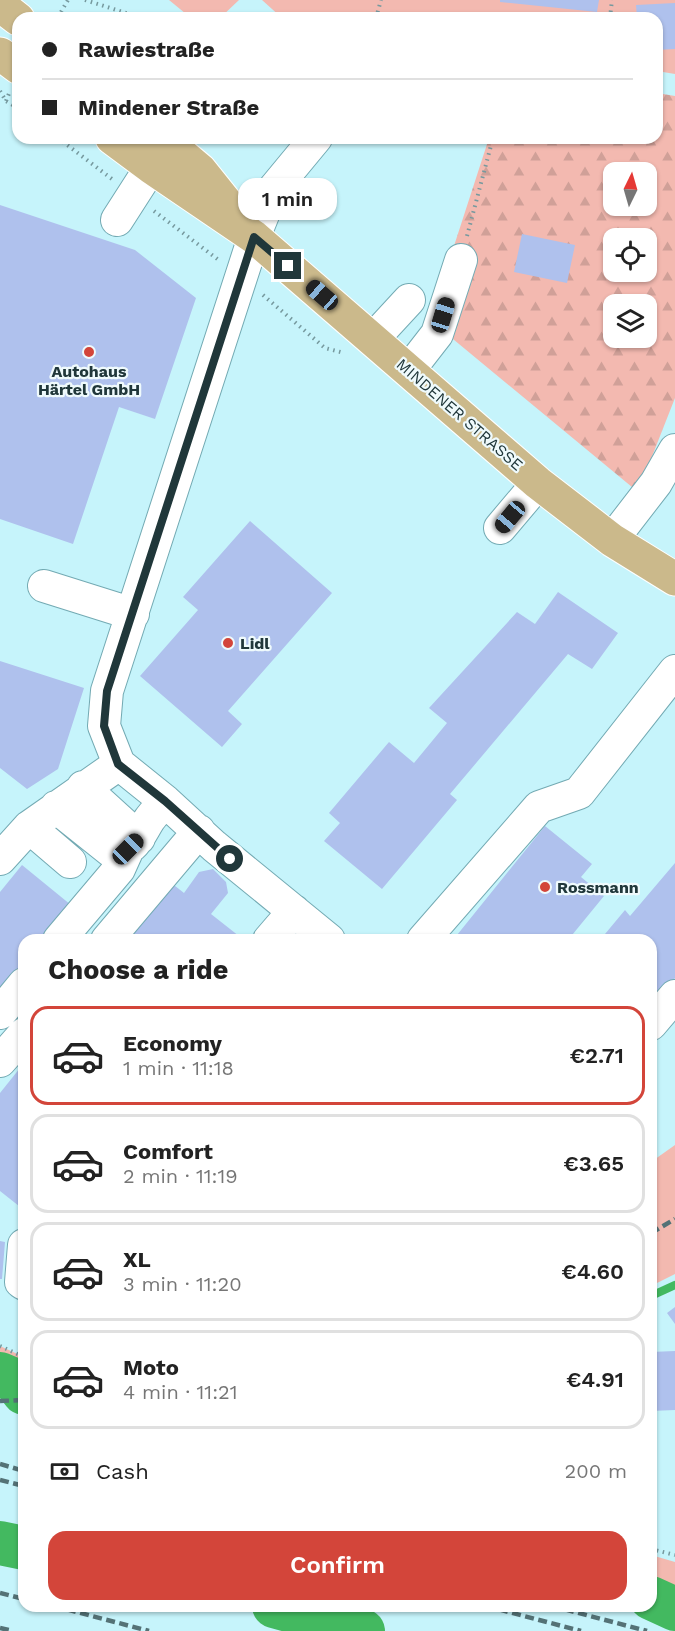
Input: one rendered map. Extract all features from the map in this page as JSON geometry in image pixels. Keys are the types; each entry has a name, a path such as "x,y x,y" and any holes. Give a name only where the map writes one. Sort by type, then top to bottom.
{"main road":[{"path":"0,5 12,14"},
{"path":"0,54 12,63"},
{"name":"MINDENER STRASSE","path":"130,144 156,153 538,483 612,540 675,579"}],"street":[{"path":"311,144 273,190 254,237 107,691 104,726 118,764 165,801 215,835 294,911 322,934"},
{"path":"125,208 156,153"},
{"path":"409,370 437,334 461,260"},
{"path":"373,339 409,300"},
{"path":"612,540 656,483 675,450"},
{"path":"500,528 538,483"},
{"path":"44,586 133,614"},
{"path":"428,934 539,807 579,793 675,671"},
{"path":"0,859 29,827 118,764"},
{"path":"83,787 134,844"},
{"path":"64,934 118,868 150,818 165,801"},
{"path":"56,807 111,851 121,852 134,844"},
{"path":"29,827 70,862"},
{"path":"113,934 215,835"},
{"path":"274,934 294,911"},
{"path":"0,1013 18,991"},
{"path":"657,1017 675,996"},
{"path":"0,1061 18,1041"}],"path":[{"path":"61,12 68,0"},
{"path":"85,0 123,12"},
{"path":"0,91 6,102 12,105"},
{"path":"64,144 125,208 241,276 325,348"},
{"path":"461,260 491,144"},
{"path":"0,1346 18,1354"},
{"path":"657,1550 675,1554"}],"green space":[{"path":"169,0 239,0 226,12 184,12"},
{"path":"262,0 675,0 675,74 663,72 663,12 275,12"},
{"path":"663,94 675,96 675,398 638,492 430,320 487,144 663,144"},
{"path":"675,1145 675,1274 657,1283 657,1158"},
{"path":"0,1346 18,1354 18,1385 14,1380 0,1374"},
{"path":"657,1557 675,1562 675,1622 637,1612 657,1612"}],"building":[{"path":"500,0 599,0 597,12 500,2"},
{"path":"675,3 675,49 663,50 663,12 637,12 636,5"},
{"name":"Autohaus Härtel GmbH","path":"0,205 135,250 196,298 155,419 119,407 73,544 0,519"},
{"path":"522,234 575,245 567,283 514,272"},
{"name":"Lidl","path":"250,521 332,593 228,711 242,724 222,747 140,676 198,610 183,597"},
{"path":"558,592 618,633 592,669 568,654 450,794 457,800 382,889 324,841 340,823 329,813 389,742 414,763 447,723 429,708 517,612 535,624"},
{"path":"0,661 84,688 58,769 27,789 0,768"},
{"name":"Rossmann","path":"545,826 592,864 581,877 604,896 573,934 458,934"},
{"path":"675,863 675,978 657,1000 657,934 605,934 625,910 630,916"},
{"path":"22,865 71,905 47,934 18,934 18,970 0,993 0,892"},
{"path":"213,869 226,882 228,893 211,914 236,934 128,934 170,882 184,893 199,872"},
{"path":"18,1070 18,1205 0,1191 0,1093"},
{"path":"0,1241 5,1242 2,1279 0,1279"},
{"path":"675,1307 675,1324 667,1313"},
{"path":"675,1351 675,1410 657,1411 657,1352"}],"waterway":[{"path":"657,1293 675,1285"},
{"path":"0,1374 14,1380 18,1385"},
{"path":"0,1543 18,1547"},
{"path":"657,1601 675,1609"},
{"path":"295,1612 363,1631"}],"railway":[{"path":"657,1230 675,1219"},
{"path":"0,1401 18,1400"},
{"path":"0,1464 18,1469"},
{"path":"0,1480 18,1484"},
{"path":"0,1593 18,1598"},
{"path":"77,1612 149,1631"},
{"path":"509,1612 581,1631"},
{"path":"575,1612 647,1631"},
{"path":"0,1628 13,1631"}],"place":[{"name":"Autohaus Härtel GmbH","path":"89,352"},
{"name":"Lidl","path":"228,643"},
{"name":"Rossmann","path":"545,887"}],"route":[{"path":"230,859 165,801 118,764 104,726 107,691 254,237 288,266"}]}
